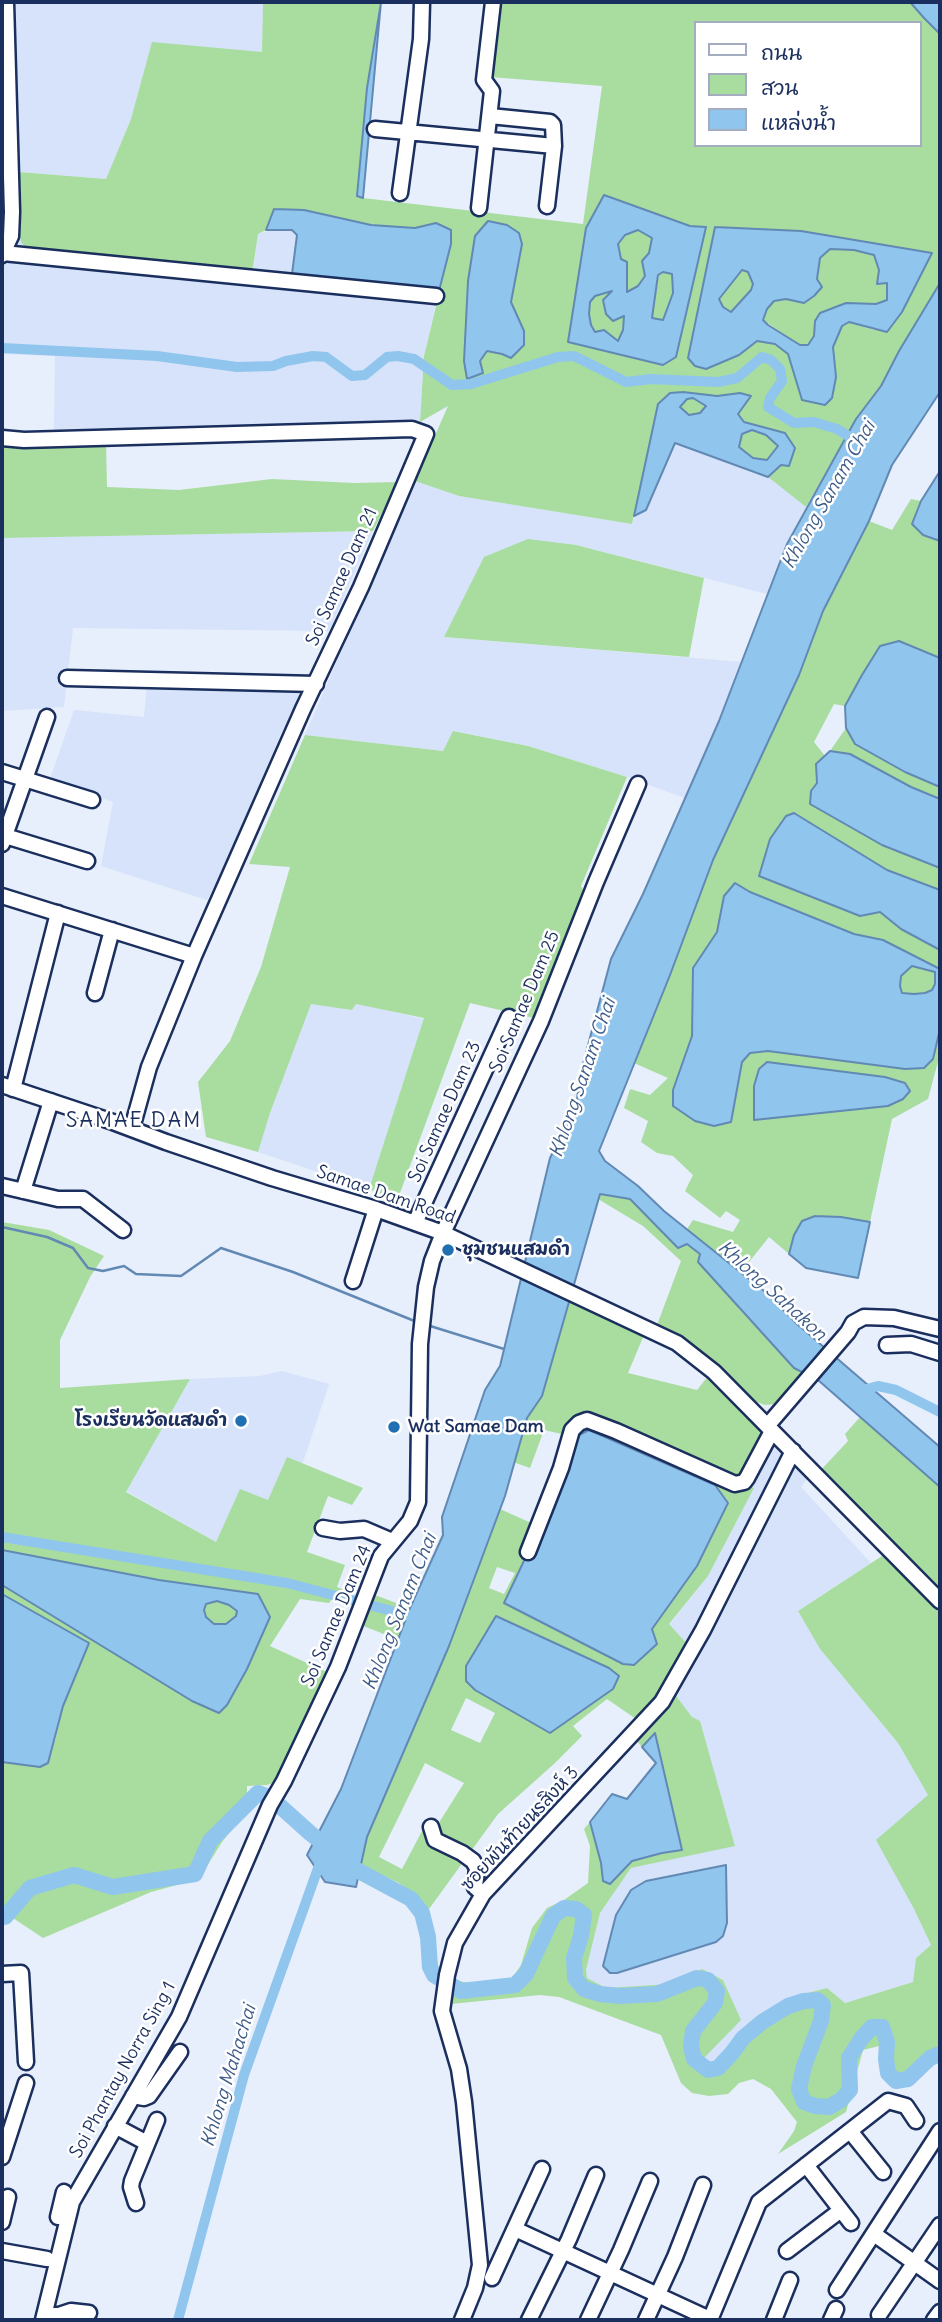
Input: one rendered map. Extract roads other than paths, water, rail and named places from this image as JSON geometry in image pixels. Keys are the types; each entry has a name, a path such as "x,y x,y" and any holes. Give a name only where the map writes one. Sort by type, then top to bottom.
{"street":[{"path":"6,2 12,212 10,236 2,254 436,296"},
{"path":"400,193 421,39 422,2"},
{"path":"479,208 492,91 484,80 493,2"},
{"path":"490,116 550,122 554,130 554,146 547,206"},
{"path":"375,129 554,146"},
{"name":"Soi Samae Dam 21","path":"2,438 24,440 412,429 426,434 361,587 194,956 149,1067 132,1128"},
{"path":"67,678 316,684"},
{"path":"47,717 3,839 87,861"},
{"path":"2,772 92,800"},
{"name":"Soi Samae Dam 25","path":"443,1233 541,1021 638,784"},
{"path":"2,896 194,956"},
{"path":"7,1087 58,913"},
{"path":"95,993 112,930"},
{"name":"Soi Samae Dam 23","path":"415,1223 509,1017"},
{"name":"Samae Dam Road","path":"7,1087 272,1178 376,1209 443,1233 681,1346 714,1372 940,1601"},
{"path":"23,1191 51,1101"},
{"path":"2,1186 58,1199 83,1199 123,1230"},
{"path":"353,1281 376,1209"},
{"name":"Soi Samae Dam 24","path":"270,1805 338,1667 382,1556 410,1521 418,1502 419,1402 426,1287 443,1233"},
{"path":"528,1552 561,1468 572,1430 579,1423 587,1420 617,1431 739,1484 747,1478 770,1428 844,1336 868,1324 873,1318 894,1318 940,1329"},
{"path":"887,1345 911,1344 940,1353"},
{"name":"ซอยพันท้ายนรสิงห์ 3","path":"462,2320 479,2276 480,2246 464,2102 458,2069 443,2019 442,1998 455,1943 483,1894 662,1702 698,1640 793,1451"},
{"path":"323,1528 340,1531 364,1529 392,1541"},
{"name":"Soi Phantay Norra Sing 1","path":"40,2319 72,2202 179,2017 270,1805"},
{"path":"431,1827 435,1840 473,1861 477,1868 475,1887 483,1894"},
{"path":"2,1974 21,1973 26,2062"},
{"path":"133,2096 149,2096 180,2052"},
{"path":"2,2157 26,2083"},
{"path":"515,2230 711,2320 759,2202 888,2101 906,2106 916,2121"},
{"path":"136,2203 132,2181 157,2120"},
{"path":"115,2126 147,2143"},
{"path":"850,2131 883,2172"},
{"path":"837,2290 940,2131"},
{"path":"806,2165 851,2223"},
{"path":"492,2278 542,2169"},
{"path":"529,2320 563,2252 596,2175"},
{"path":"587,2320 650,2180"},
{"path":"646,2320 703,2185"},
{"path":"64,2192 47,2259 40,2319 71,2311 89,2313"},
{"path":"2,2222 8,2197"},
{"path":"787,2252 841,2210"},
{"path":"879,2315 940,2225"},
{"path":"874,2234 940,2281"},
{"path":"2,2251 47,2259"},
{"path":"774,2320 790,2280"},
{"path":"934,2320 940,2312"}],"water":[{"path":"381,2 363,198 357,196 367,88"},
{"path":"910,2 940,2 940,34 924,18"},
{"path":"604,195 690,226 706,227 676,357 663,365 568,342 586,228","holes":["638,230 652,238 649,253 642,261 645,276 638,286 627,292 627,262 621,259 618,244 625,235","663,272 672,274 673,293 663,320 652,318 658,275","612,291 603,300 606,314 613,321 624,316 623,330 618,341 604,330 595,332 591,325 590,302 595,296"]},
{"path":"274,209 304,210 371,225 415,228 436,223 451,230 451,244 439,291 292,274 297,235 292,230 266,230"},
{"path":"488,221 507,225 519,233 522,244 511,302 524,331 524,345 511,358 487,351 480,361 483,373 467,379 464,361 468,281 475,236"},
{"path":"715,227 801,231 932,253 902,312 887,332 849,322 842,326 833,347 836,377 832,398 825,405 802,400 788,354 775,344 757,341 739,355 706,369 695,366 688,358","holes":["830,249 854,250 874,255 879,270 877,284 887,283 887,300 876,304 846,303 820,313 815,321 814,336 808,345 800,345 763,320 774,301 786,299 804,303 814,296 822,287 817,279 820,258","742,270 748,272 753,284 751,290 731,312 723,307 719,299"]},
{"name":"Khlong Sanam Chai","path":"940,283 940,392 892,465 869,521 823,611 799,675 713,860 599,1151 605,1161 769,1295 797,1324 940,1447 940,1487 818,1380 794,1368 698,1262 700,1254 687,1244 678,1248 630,1199 600,1194 542,1396 527,1418 505,1496 449,1646 367,1837 356,1887 325,1882 307,1855 341,1789 410,1608 443,1535 442,1517 485,1390 500,1366 550,1158 576,1107 580,1075 611,959 643,894 719,721 787,544 856,419 881,386"},
{"path":"670,393 717,396 740,393 751,396 738,414 744,422 785,433 795,448 789,466 781,465 768,477 675,443 646,510 634,516 658,404","holes":["693,398 706,406 700,413 689,415 680,407 687,399","752,430 766,435 778,446 767,460 753,458 739,447 742,434"]},
{"path":"940,471 940,541 923,535 912,524 921,501"},
{"path":"899,641 940,658 940,787 905,772 855,744 846,728 845,706 862,675 880,646"},
{"path":"830,751 850,754 911,787 940,799 940,868 882,845 810,804 811,791 817,783 816,764"},
{"path":"794,813 887,870 940,890 940,950 901,929 880,912 860,916 759,876 770,839 786,816"},
{"path":"735,883 750,892 854,934 883,940 940,969 940,1029 933,1059 924,1068 905,1069 768,1051 750,1053 742,1062 731,1122 714,1126 695,1121 673,1106 673,1090 692,1036 693,968 717,932 724,896","holes":["912,966 935,972 932,990 925,993 902,993 901,976"]},
{"path":"767,1062 885,1077 905,1083 910,1091 903,1099 888,1106 754,1120 754,1086 759,1069"},
{"path":"815,1216 870,1222 858,1278 806,1268 789,1254 794,1235 802,1221"},
{"path":"589,1430 715,1485 728,1503 697,1566 652,1629 657,1644 634,1665 623,1664 504,1603 540,1527 575,1437"},
{"path":"2,1550 159,1580 258,1594 270,1617 247,1669 227,1705 219,1713 192,1701 2,1585","holes":["217,1601 237,1611 236,1616 226,1624 214,1624 206,1617 206,1604"]},
{"path":"2,1594 89,1643 63,1706 48,1763 40,1767 2,1762"},
{"path":"496,1616 609,1668 619,1676 613,1689 550,1733 475,1690 466,1681 466,1666"},
{"path":"655,1733 682,1850 632,1861 610,1884 603,1881 590,1822 612,1794 627,1799 656,1763 642,1747"},
{"path":"726,1865 727,1923 723,1936 716,1942 617,1973 610,1973 603,1966 616,1915 631,1890 646,1881"}],"waterway":[{"name":"Khlong Sanam Chai","path":"2,348 157,356 237,367 273,366 313,356 326,357 352,376 365,375 387,357 398,356 414,359 452,385 471,384 558,357 574,356 626,382 651,379 718,382 737,378 762,357 771,360 780,369 782,381 770,398 768,407 794,423 814,422 837,429 858,442"},
{"path":"2,1227 47,1237 73,1248 88,1268 103,1271 124,1266 136,1274 181,1276 221,1248 293,1272 417,1322"},
{"path":"427,1325 504,1349"},
{"path":"859,1391 878,1386 896,1390 940,1412"},
{"path":"2,1537 287,1583 356,1601"},
{"name":"Khlong Sanam Chai","path":"370,1605 420,1619"},
{"path":"2,1917 5,1917 30,1888 74,1875 113,1887 195,1874 210,1841 258,1793 271,1798 355,1869 411,1899 422,1913 428,1937 430,1967 434,1975 461,1991 515,1985 526,1974 553,1916 564,1908 576,1909 584,1915 574,1958 575,1978 584,1989 620,1996 657,1994 697,1978 708,1980 717,1991 715,2003 693,2031 691,2046 694,2059 708,2070 718,2068 743,2038 762,2022 788,2006 817,2000 823,2005 821,2021 804,2066 799,2089 804,2102 829,2107 841,2100 850,2090 849,2058 872,2027 882,2027 887,2042 888,2073 896,2081 908,2079 930,2058 940,2054"},
{"name":"Khlong Mahachai","path":"178,2320 244,2075 321,1860"}],"place":[{"name":"ชุมชนแสมดำ","path":"448,1250"},
{"name":"โรงเรียนวัดแสมดำ","path":"241,1421"},
{"name":"Wat Samae Dam","path":"394,1427"}],"district":[{"name":"SAMAE DAM","path":"134,1121"}],"water label":[{"name":"Khlong Sahakon","path":"772,1291"}]}
